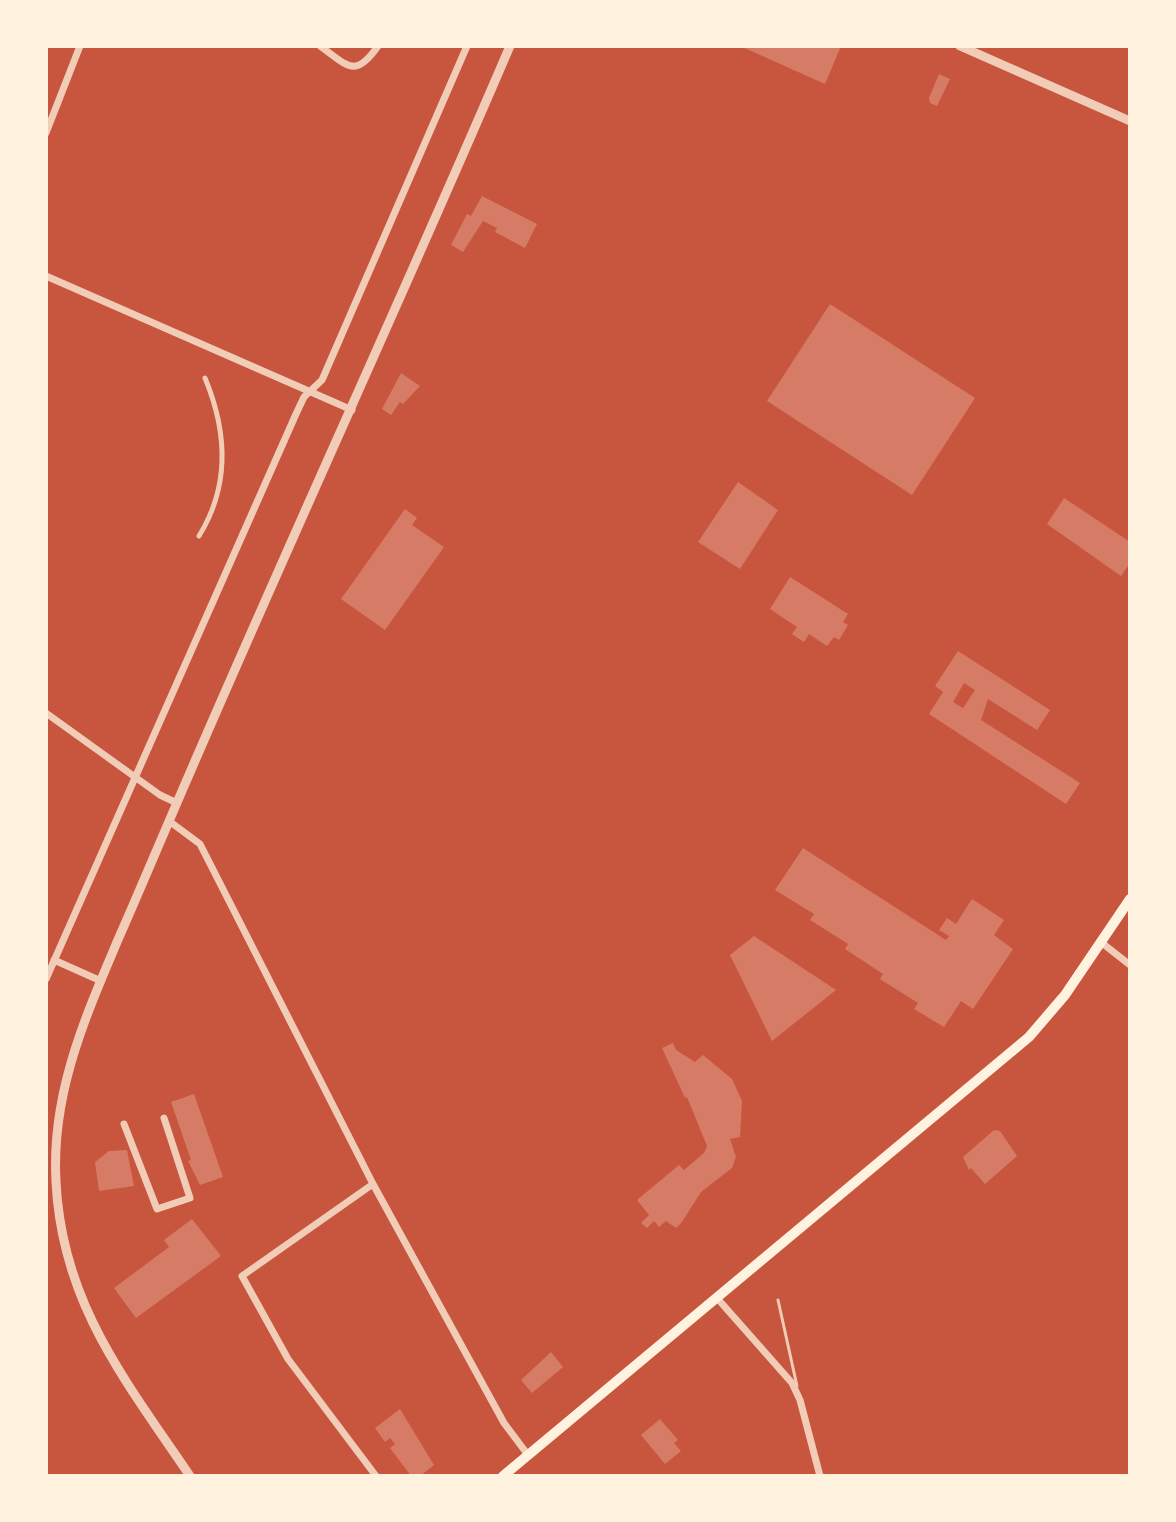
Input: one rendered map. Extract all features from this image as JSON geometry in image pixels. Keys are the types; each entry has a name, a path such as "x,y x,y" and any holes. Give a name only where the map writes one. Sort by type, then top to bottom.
{"main road":[{"path":"503,1476 1029,1037 1102,943 1130,899"}],"street":[{"path":"46,133 80,46"},
{"path":"320,46 345,64 359,67 365,65 378,46"},
{"path":"46,979 133,776 188,660 296,414 304,397 322,380 467,46"},
{"path":"190,1476 102,1346 77,1292 61,1233 56,1181 57,1123 71,1054 169,821 510,46"},
{"path":"960,46 1130,121"},
{"path":"46,276 352,410"},
{"path":"199,536 218,493 223,463 222,431 205,378"},
{"path":"46,713 133,776 177,803"},
{"path":"169,821 200,844 373,1184 504,1423 528,1455"},
{"path":"1102,943 1130,965"},
{"path":"54,960 101,981"},
{"path":"124,1124 157,1209 190,1198 164,1118"},
{"path":"373,1184 242,1276 288,1359 376,1476"},
{"path":"717,1298 773,1359 800,1400 820,1476"}],"lane":[{"path":"778,1300 800,1400"}],"building":[{"path":"740,46 841,46 825,84"},
{"path":"939,74 950,79 937,106 930,103 929,98"},
{"path":"482,196 537,224 525,248 495,232 497,228 483,221 463,252 451,245 467,214 471,216"},
{"path":"830,304 975,398 912,495 767,401"},
{"path":"401,373 420,386 403,404 400,402 391,415 382,409"},
{"path":"738,482 778,510 740,569 698,542"},
{"path":"1064,498 1130,542 1130,563 1121,576 1047,524"},
{"path":"405,509 417,518 412,525 444,547 385,630 341,599"},
{"path":"790,577 848,614 843,622 848,625 839,640 834,637 827,646 809,634 804,642 792,634 797,627 770,609"},
{"path":"958,651 1050,710 1037,730 988,699 981,720 1080,783 1066,804 929,714 943,692 935,686","holes":["964,683 975,690 963,708 953,702"]},
{"path":"803,848 946,940 949,936 939,930 947,918 956,924 972,899 1004,920 994,935 1013,949 973,1009 961,1001 944,1027 914,1009 918,1003 880,979 883,974 845,949 848,944 810,920 814,914 775,890"},
{"path":"754,936 836,990 772,1041 730,955"},
{"path":"673,1043 676,1050 695,1062 703,1055 732,1079 742,1101 740,1137 730,1139 736,1157 732,1168 701,1192 676,1228 666,1221 659,1227 654,1221 647,1228 641,1223 649,1215 637,1200 679,1165 684,1170 704,1153 707,1146 662,1048"},
{"path":"194,1094 223,1177 200,1185 188,1161 191,1160 171,1102"},
{"path":"994,1130 1000,1131 1017,1156 985,1184 971,1168 969,1170 963,1157"},
{"path":"127,1150 134,1186 99,1191 95,1162 109,1151"},
{"path":"192,1219 221,1256 136,1318 114,1288 169,1247 164,1240"},
{"path":"551,1352 563,1367 532,1393 521,1380"},
{"path":"400,1409 434,1465 420,1476 411,1476 390,1448 395,1444 390,1438 385,1442 375,1428"},
{"path":"660,1419 678,1440 674,1443 681,1451 665,1464 641,1435"}]}
